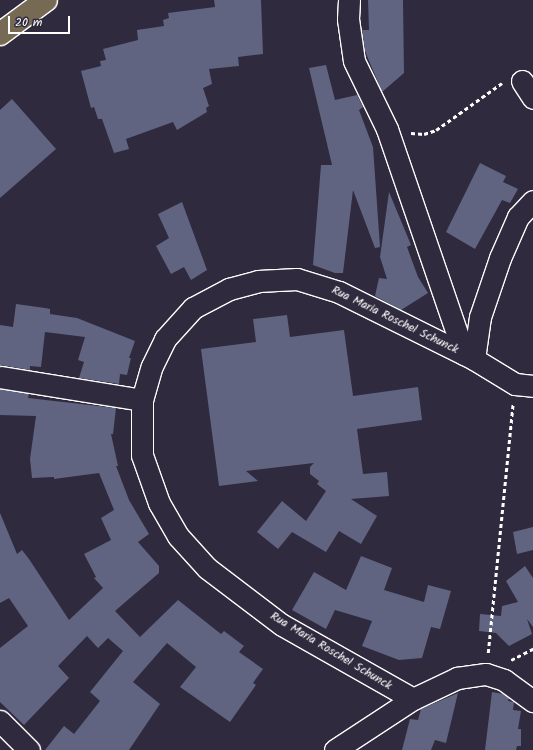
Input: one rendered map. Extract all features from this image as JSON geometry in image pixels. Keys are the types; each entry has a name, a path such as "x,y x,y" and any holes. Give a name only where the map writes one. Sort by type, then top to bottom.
{"main road":[{"path":"0,34 35,3"}],"street":[{"path":"349,0 348,19 354,61 387,129 469,356"},
{"path":"469,356 480,317 500,258 518,217 533,200"},
{"name":"Rua Maria Roschel Schunck","path":"413,699 282,624 207,568 178,536 159,503 142,455 142,400 152,366 165,339 193,308 229,289 258,281 297,279 339,292 469,356 524,385"},
{"path":"0,377 142,400"},
{"path":"335,750 413,699 457,678 486,674 504,680 533,701"},
{"path":"0,721 29,750"}],"path":[{"path":"387,129 424,134 436,130 508,79 515,78 527,90"},
{"path":"486,674 524,385"}],"building":[{"path":"214,0 261,0 263,54 238,57 239,66 209,69 212,84 203,88 209,106 206,108 207,112 177,130 173,122 126,139 129,149 114,153 102,119 98,119 94,107 91,108 81,71 101,66 100,61 106,60 103,49 138,40 137,30 164,26 163,20 169,18 168,13 215,7"},
{"path":"368,0 403,0 404,73 382,92 365,51 362,30 369,30"},
{"path":"326,65 335,100 357,95 363,107 359,110 373,147 380,247 375,248 353,190 343,273 335,273 313,265 321,165 332,165 309,68"},
{"path":"12,99 56,149 0,198 0,110"},
{"path":"480,163 506,176 503,182 518,189 510,203 502,200 475,249 446,232"},
{"path":"389,192 411,245 407,247 418,277 428,293 401,310 375,296 379,278 387,279 380,257"},
{"path":"182,202 207,270 191,280 184,267 171,274 156,246 169,238 158,214"},
{"path":"16,304 50,309 50,314 77,318 135,341 129,358 131,358 127,375 120,374 119,384 79,378 84,362 78,360 85,337 45,332 41,367 30,366 30,370 0,365 0,325 13,327"},
{"path":"287,315 290,337 344,330 353,396 418,387 422,420 357,429 363,474 387,472 389,496 351,499 377,516 361,544 339,531 326,552 292,532 278,549 257,532 282,501 306,521 326,491 317,484 319,481 310,474 310,467 314,463 246,471 258,481 219,486 201,349 256,342 253,319"},
{"path":"0,389 29,394 28,398 116,408 113,434 111,434 118,466 116,466 129,500 149,534 138,542 159,566 159,573 115,611 140,637 178,600 221,634 224,631 244,646 239,652 263,669 253,683 256,685 230,722 180,687 196,667 167,643 133,682 160,704 129,750 45,750 64,726 74,734 100,701 90,692 123,651 108,638 98,648 87,636 58,666 69,678 24,725 0,702 0,648 28,626 9,598 0,603 0,513 17,554 22,550 69,620 103,588 94,578 96,577 84,554 111,540 101,518 114,510 99,473 54,479 54,477 32,478 30,459 36,416 0,415"},
{"path":"533,527 533,550 517,554 513,532"},
{"path":"361,556 392,568 384,590 424,602 428,585 451,591 440,629 431,627 422,658 399,660 362,646 372,621 335,610 326,629 292,610 314,572 346,590"},
{"path":"525,566 533,578 533,627 527,619 532,634 509,646 496,633 479,631 480,614 501,616 502,606 518,602 506,581"},
{"path":"492,692 503,694 509,698 508,701 514,702 513,710 521,711 518,729 521,729 521,746 517,746 516,750 485,750"},
{"path":"458,693 446,743 435,740 431,750 402,750 410,719 418,720 421,709"}]}
